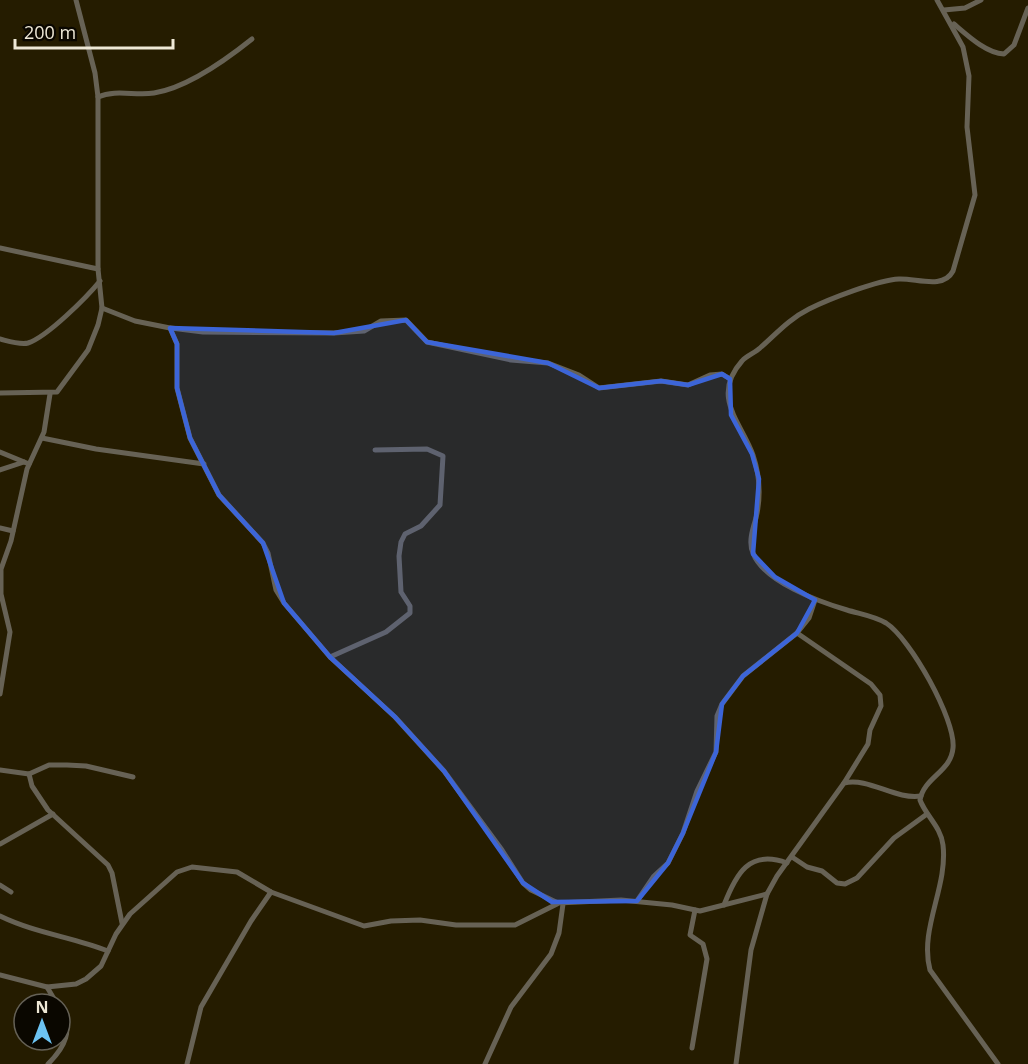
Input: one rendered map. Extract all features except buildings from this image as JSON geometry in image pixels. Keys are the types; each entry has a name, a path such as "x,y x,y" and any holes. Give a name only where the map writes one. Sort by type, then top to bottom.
{"street":[{"path":"0,393 50,394 62,386 88,350 96,332 102,308 98,269 98,97 95,73 76,0"},
{"path":"937,0 952,23 968,64 967,127 975,195 958,260 950,277 936,282 886,280 811,308 785,323 758,350 742,361 730,379 731,415 752,454 759,479 759,503 751,546 753,554 775,577 815,600 886,623 926,675 949,723 953,747 950,763 926,786 921,796 923,808 938,828 944,846 942,882 927,950 930,970 998,1064"},
{"path":"944,10 965,9 981,0"},
{"path":"952,23 974,41 997,53 1004,54 1014,45 1028,8"},
{"path":"98,97 112,93 159,92 193,79 252,39"},
{"path":"0,248 98,269"},
{"path":"0,339 22,344 31,342 50,328 100,281"},
{"path":"102,308 135,321 203,332 334,333 364,331 381,321 406,320 422,337 433,344 450,345 511,360 548,363 579,375 599,388 661,381 688,385 710,375 722,374 730,379"},
{"path":"170,328 177,339 177,388 190,438 219,495 263,543 268,552 276,590 284,603 330,657 395,717 405,731 444,771 502,850 523,883 542,897 561,904"},
{"path":"0,694 10,632 1,594 0,572 13,531 26,463 42,438 50,394"},
{"path":"42,438 96,449 204,464"},
{"path":"330,657 386,632 410,613 410,606 401,592 399,556 401,542 405,534 421,526 440,505 443,456 427,449 375,450"},
{"path":"0,452 26,463"},
{"path":"0,470 26,463"},
{"path":"0,528 13,531"},
{"path":"637,901 654,876 668,863 683,833 697,791 716,752 717,716 722,704 743,676 797,633 809,618 815,600"},
{"path":"736,1064 751,950 767,894 844,783 868,744 870,730 881,706 880,695 871,684 797,633"},
{"path":"0,770 29,774 49,765 67,765 86,766 133,777"},
{"path":"29,774 42,802 108,865 112,873 122,923"},
{"path":"844,783 859,783 901,795 921,796"},
{"path":"0,844 53,814"},
{"path":"792,857 807,867 822,871 837,883 845,884 857,878 894,838 927,814"},
{"path":"724,905 740,870 766,858 787,863"},
{"path":"0,975 47,987 76,984 86,979 101,966 122,923 183,868 199,867 237,872 271,892 364,926 420,920 456,925 514,925 561,904 597,900 637,901 706,910 767,894"},
{"path":"0,885 11,892"},
{"path":"187,1064 201,1007 251,921 271,892"},
{"path":"485,1064 511,1006 551,954 559,933 561,904"},
{"path":"692,1048 707,959 703,944 690,934 695,910"},
{"path":"0,916 35,932 84,942 108,951"},
{"path":"47,987 50,992"},
{"path":"48,1064 59,1052"}],"highlighted area":[{"path":"406,320 427,342 548,363 599,388 661,381 688,385 722,374 730,379 731,415 752,454 759,479 753,554 775,577 815,600 797,633 743,676 722,704 716,752 683,833 668,863 637,901 552,902 523,883 444,771 395,717 330,657 284,603 263,543 219,495 190,438 177,388 177,344 170,328 334,333"}]}
